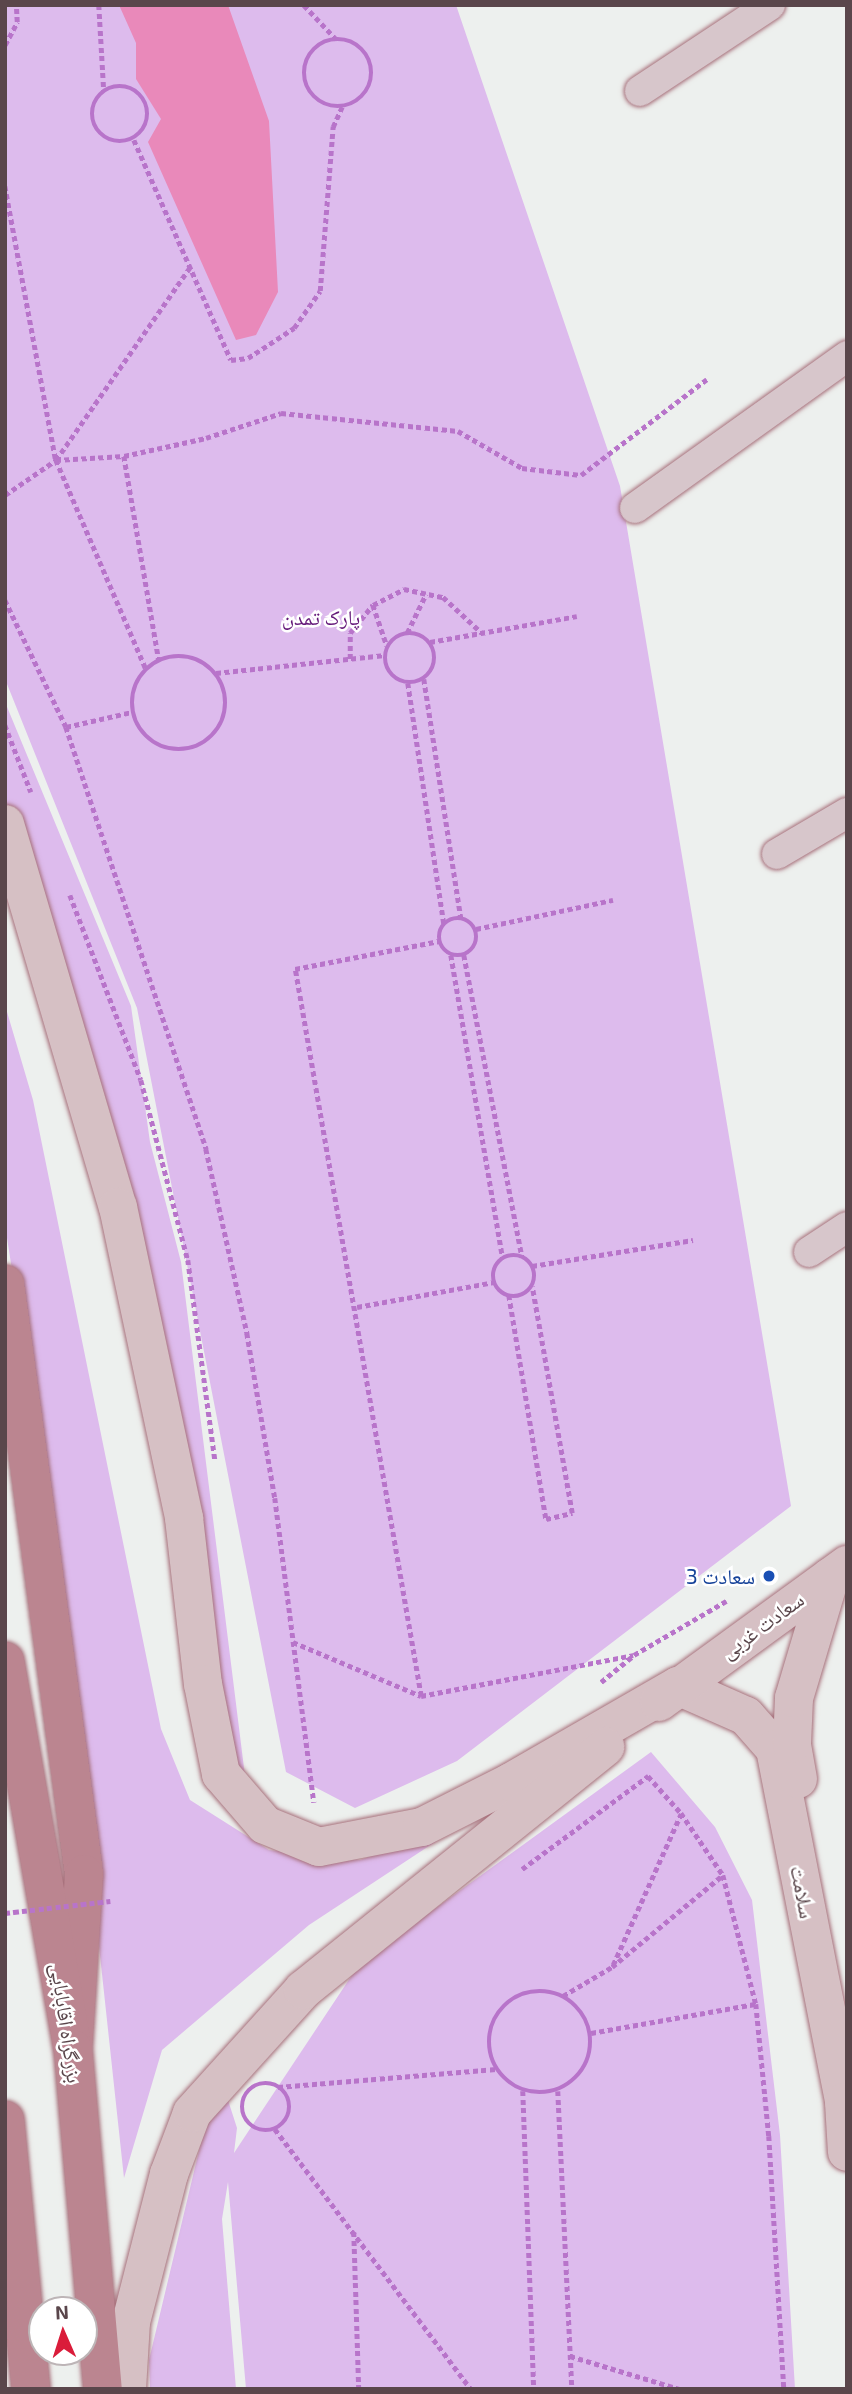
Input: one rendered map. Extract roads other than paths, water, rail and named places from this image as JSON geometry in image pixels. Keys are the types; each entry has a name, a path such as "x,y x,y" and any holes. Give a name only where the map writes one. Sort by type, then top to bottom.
{"highway":[{"path":"5,1284 84,1874 73,2049"},
{"name":"بزرگراه اقابابایی","path":"5,1661 73,2049 103,2389"},
{"path":"5,2120 29,2389"},
{"path":"5,2258 29,2389"}],"street":[{"path":"640,92 769,5"},
{"path":"635,509 847,356"},
{"path":"777,854 847,813"},
{"path":"5,824 118,1207 184,1518 203,1684 221,1774 264,1825 319,1847 422,1827 512,1782 678,1686"},
{"path":"809,1252 847,1227"},
{"name":"سعادت غربی","path":"678,1686 838,1571"},
{"name":"سلامت","path":"838,1571 794,1698 792,1744 847,2028"},
{"path":"127,2389 131,2322 169,2174 192,2113 303,1990 520,1819 678,1686"},
{"name":"سلامت","path":"678,1686 746,1716 775,1749 844,2102 847,2152"}],"place":[{"name":"سعادت 3","path":"769,1576"}],"park label":[{"name":"پارک تمدن","path":"321,617"}]}
